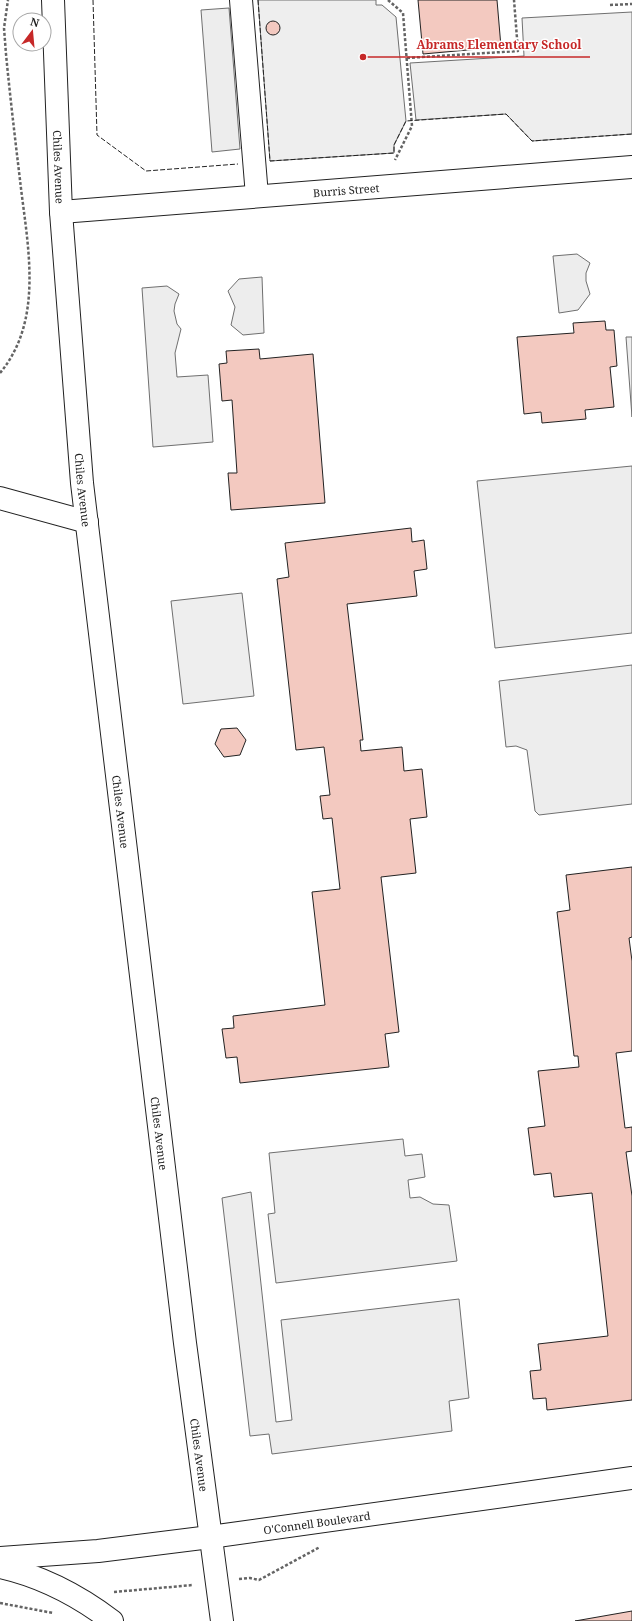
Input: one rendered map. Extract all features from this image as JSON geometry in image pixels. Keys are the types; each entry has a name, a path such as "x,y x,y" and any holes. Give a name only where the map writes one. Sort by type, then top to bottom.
{"street":[{"name":"Chiles Avenue","path":"53,0 61,212 87,522 125,851 210,1537 222,1621"},
{"path":"241,0 257,196"},
{"name":"Burris Street","path":"61,212 632,166"},
{"path":"0,498 87,522"},
{"name":"O'Connell Boulevard","path":"0,1558 98,1551 210,1537 632,1478"},
{"path":"0,1567 35,1577 81,1600 112,1621"}],"path":[{"path":"0,373 9,363 23,331 28,303 30,266 6,54 4,28 8,0"},
{"path":"388,0 403,13 412,126 395,160"},
{"path":"407,58 518,51 514,0"},
{"path":"610,5 632,4"},
{"path":"0,1603 63,1615 66,1609 95,1594 250,1578 259,1580 320,1547 328,1546"}],"shaded area":[{"path":"258,0 376,0 376,5 382,5 396,17 406,121 394,145 394,153 270,161"},
{"path":"229,8 240,149 212,152 201,10"},
{"path":"632,12 632,134 532,141 506,114 416,120 410,63 524,56 522,18"},
{"path":"577,254 590,263 586,273 586,281 590,294 578,310 559,313 553,256"},
{"path":"262,277 264,333 243,335 231,325 235,307 228,291 239,279"},
{"path":"167,286 179,294 174,311 177,324 181,329 175,353 177,377 208,375 213,442 153,447 142,288"},
{"path":"626,337 632,337 632,417"},
{"path":"632,466 632,633 495,648 477,481"},
{"path":"242,593 254,696 183,704 171,601"},
{"path":"632,665 632,804 539,815 535,811 527,750 516,746 506,747 499,681"},
{"path":"403,1139 405,1156 422,1154 425,1177 408,1180 410,1198 420,1197 433,1204 449,1205 457,1261 276,1283 268,1214 275,1213 269,1153"},
{"path":"251,1192 276,1422 292,1420 281,1320 459,1299 469,1398 449,1401 452,1431 272,1454 269,1434 250,1436 222,1198"}],"building":[{"path":"418,0 497,0 501,47 423,54"},
{"path":"273,21 278,23 280,28 278,33 273,35 268,33 266,28 268,23"},
{"path":"605,321 606,330 614,330 617,366 610,367 614,407 585,410 586,419 542,423 541,412 524,414 517,337 574,333 573,323"},
{"path":"259,349 260,359 313,354 325,503 231,510 228,473 237,473 232,400 222,401 219,364 227,363 226,351"},
{"path":"411,528 412,542 424,540 427,569 414,571 417,596 347,604 363,740 360,740 361,751 402,747 404,771 422,769 427,817 410,819 416,873 381,877 399,1032 385,1034 389,1067 240,1083 237,1057 226,1058 222,1029 234,1028 233,1016 325,1005 312,892 340,889 332,818 323,819 320,796 330,795 324,747 296,750 277,579 289,577 285,543"},
{"path":"237,728 246,740 240,755 224,757 215,744 221,729"},
{"path":"632,867 632,937 629,938 632,961 632,1051 616,1053 625,1128 632,1127 632,1151 626,1152 632,1196 632,1400 547,1410 546,1398 533,1399 530,1371 541,1370 538,1344 608,1336 592,1193 554,1197 551,1173 534,1175 528,1128 545,1126 538,1071 579,1067 578,1056 574,1056 557,912 570,910 566,875"},
{"path":"632,1611 632,1621 575,1621"}],"fence":[{"path":"93,0 97,135 146,171 238,164"},
{"path":"258,0 270,161 394,153 394,145 406,121 506,114 532,141 632,134"}],"place":[{"name":"Abrams Elementary School","path":"363,57"}]}
